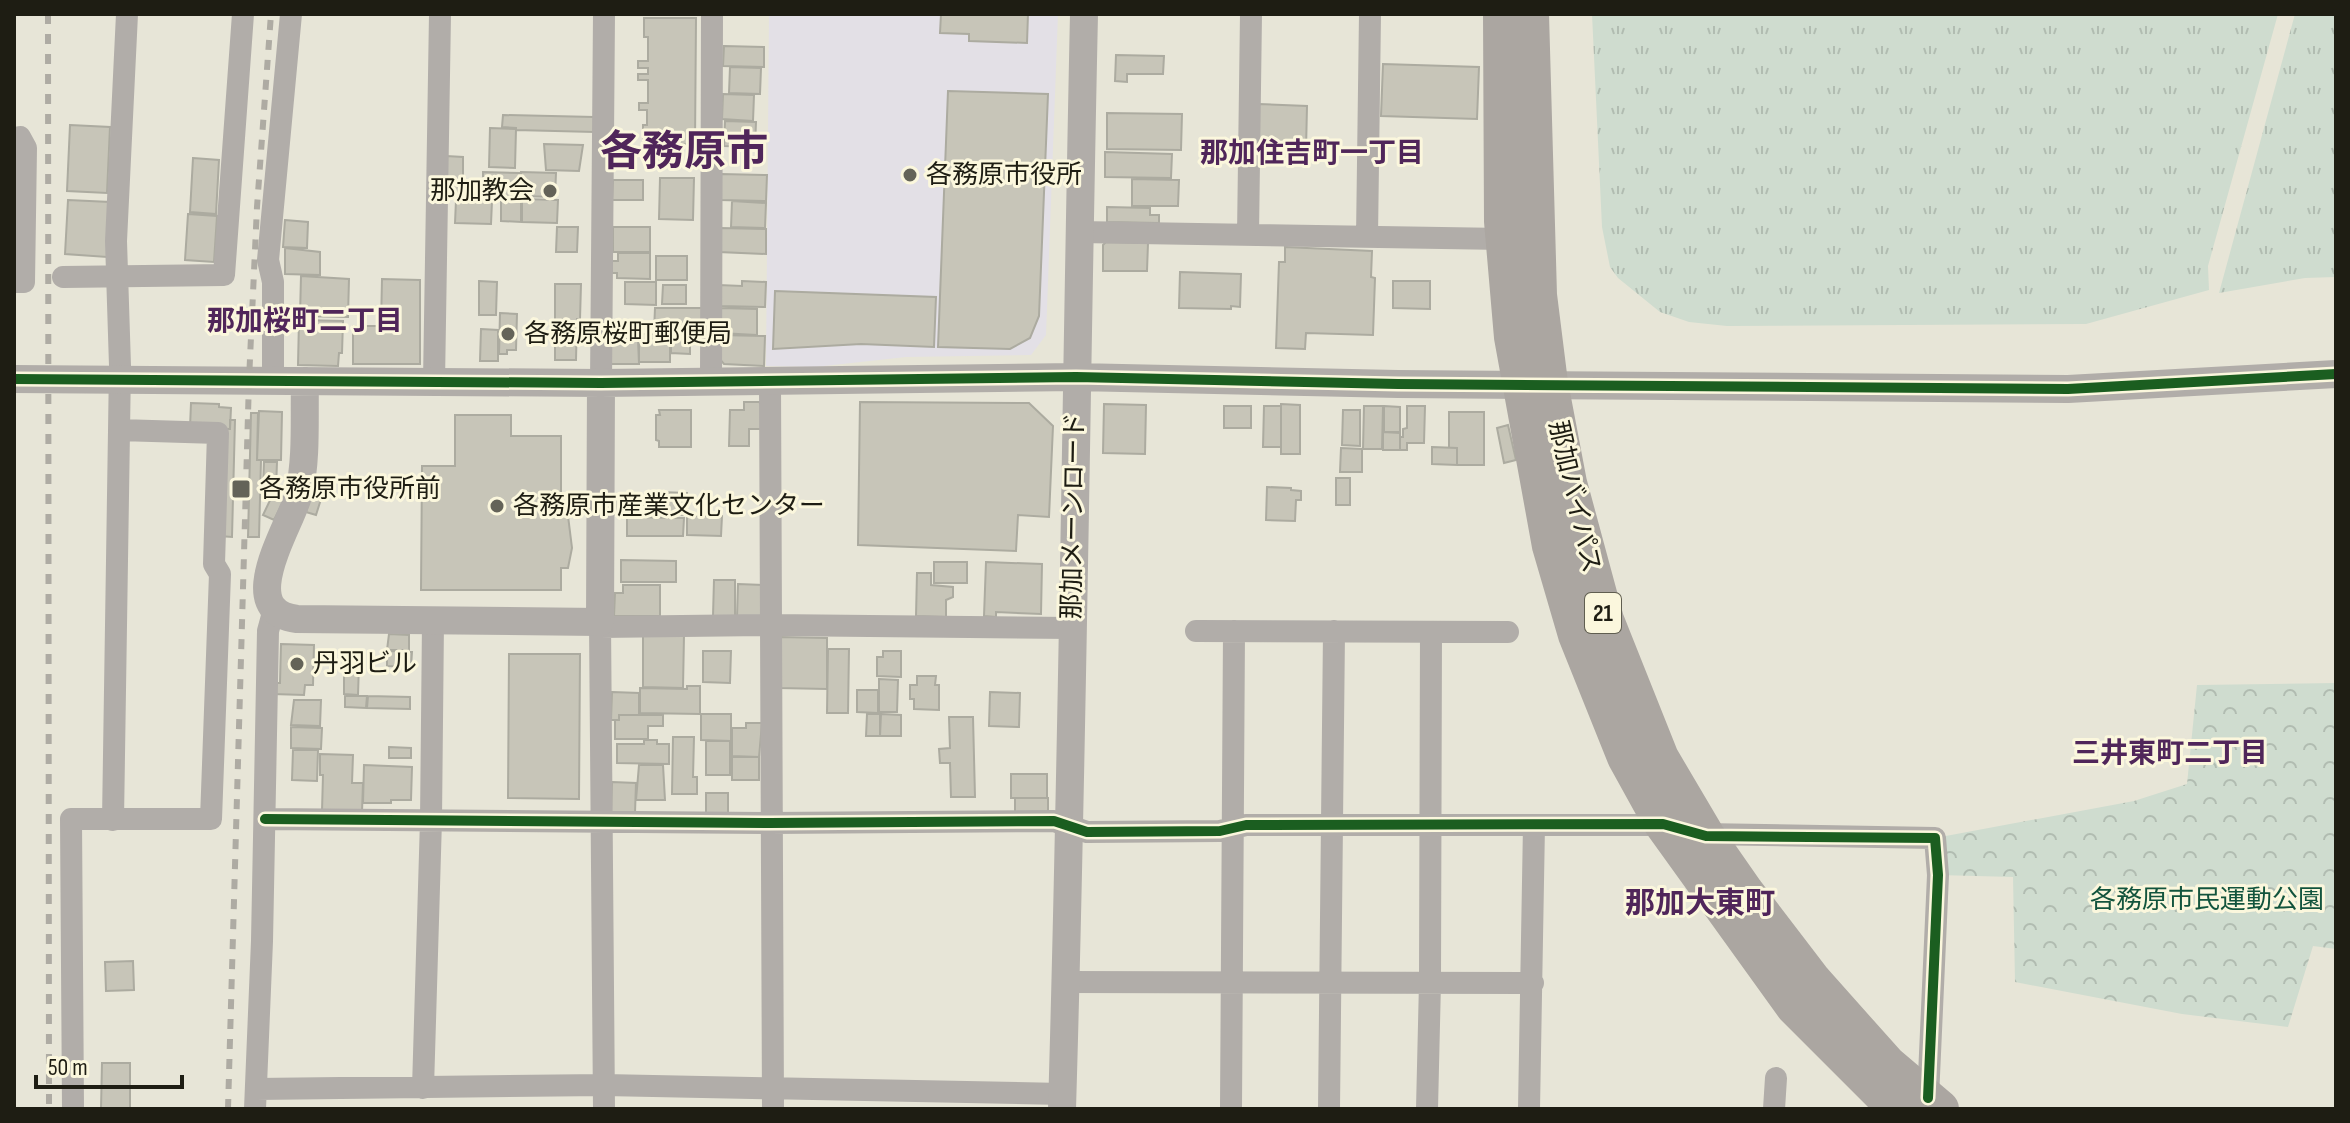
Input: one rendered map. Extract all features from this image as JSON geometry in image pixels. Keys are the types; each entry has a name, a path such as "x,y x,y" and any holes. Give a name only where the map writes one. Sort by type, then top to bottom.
{"highway":[{"name":"那加バイパス","path":"1502,14 1504,239 1534,383 1551,546 1577,635 1626,757 1663,824 1794,1006 1921,1105"},
{"name":"那加バイパス","path":"1530,14 1538,295 1534,383 1568,483 1605,620 1660,758 1706,836 1813,981 1921,1105"}],"street":[{"path":"113,820 120,379 116,241 127,14"},
{"path":"63,277 224,275 243,14"},
{"path":"273,381 273,282 268,260 291,14"},
{"path":"434,382 440,14"},
{"path":"604,14 600,625 604,1109"},
{"path":"711,383 712,14"},
{"name":"那加メーンロード","path":"1063,1102 1071,827 1084,14"},
{"path":"1248,235 1251,14"},
{"path":"1367,237 1370,14"},
{"path":"14,138 20,137 26,148 24,282 14,282"},
{"path":"1079,232 1504,239"},
{"path":"14,379 770,383 1076,377 2068,389 2336,374"},
{"path":"305,381 299,493 276,547 268,577 267,590 274,609 282,616 297,619 600,625 1072,628"},
{"path":"770,383 773,1099"},
{"path":"73,1109 71,819 211,819 220,574 214,564 218,433 119,430"},
{"path":"274,609 268,631 256,1099 423,1088 604,1085 773,1099 1063,1102"},
{"path":"423,1088 433,621"},
{"path":"1196,631 1508,632"},
{"path":"1231,1109 1234,631"},
{"path":"1329,1109 1334,631"},
{"path":"1427,1109 1431,632"},
{"path":"265,819 770,823 1054,821 1087,832 1220,831 1246,825 1663,824 1706,836 1935,838 1938,875 1921,1105"},
{"path":"1529,1109 1534,825"},
{"path":"1068,982 1533,983"},
{"path":"1774,1109 1776,1078"}],"shaded area":[{"name":"各務原市役所","path":"769,14 1058,14 1046,335 1031,355 906,357 815,367 766,366"}],"green space":[{"path":"1592,14 2278,14 2208,266 2209,290 2086,324 1727,326 1689,322 1660,312 1618,278 1610,267 1602,227"},
{"path":"2295,14 2336,14 2336,277 2305,278 2219,293"},
{"name":"各務原市民運動公園","path":"2336,683 2336,949 2313,946 2288,1027 2182,1014 2015,982 2013,877 1938,875 1935,838 2134,801 2187,784 2197,685"}],"building":[{"path":"941,14 1028,14 1027,43 969,41 969,34 940,33"},
{"path":"644,18 696,18 695,144 643,144 647,110 639,110 639,103 648,103 648,80 638,80 638,74 648,74 648,68 638,68 638,61 648,61"},
{"path":"724,46 764,47 764,67 723,66"},
{"path":"1116,55 1164,56 1163,74 1127,74 1127,82 1115,81"},
{"path":"1383,64 1479,67 1477,119 1381,116"},
{"path":"730,67 761,68 760,94 729,93"},
{"path":"948,91 1048,94 1039,316 1030,338 1010,349 938,347"},
{"path":"723,94 754,95 753,121 722,119"},
{"path":"1259,104 1307,106 1306,150 1258,149"},
{"path":"1107,113 1182,114 1181,150 1107,149"},
{"path":"503,115 594,117 594,132 516,130 502,127"},
{"path":"725,121 756,122 755,147 724,146"},
{"path":"70,125 110,127 107,193 67,191"},
{"path":"490,128 516,129 515,168 489,167"},
{"path":"544,144 583,145 579,171 546,170"},
{"path":"1105,152 1172,154 1171,178 1105,177"},
{"path":"446,156 463,157 463,180 459,180 458,198 445,197"},
{"path":"193,158 219,160 216,214 190,212"},
{"path":"483,172 520,173 519,198 483,197"},
{"path":"521,172 556,173 555,197 521,196"},
{"path":"721,174 767,175 766,201 720,200"},
{"path":"660,178 694,178 693,220 659,219"},
{"path":"1132,179 1179,180 1178,206 1132,206"},
{"path":"613,180 643,180 643,200 612,200"},
{"path":"459,181 483,181 483,198 459,197"},
{"path":"522,199 558,200 557,223 522,222"},
{"path":"68,200 110,202 107,257 65,254"},
{"path":"456,200 492,201 491,224 455,223"},
{"path":"501,201 521,201 521,222 501,221"},
{"path":"732,201 766,203 765,228 731,227"},
{"path":"1107,207 1150,208 1150,215 1159,215 1159,223 1107,222"},
{"path":"188,214 217,216 214,262 185,260"},
{"path":"285,220 308,222 307,248 283,247"},
{"path":"557,227 578,227 577,252 556,252"},
{"path":"613,227 650,227 650,252 613,252"},
{"path":"720,228 766,229 766,254 719,252"},
{"path":"1106,242 1148,243 1147,271 1103,271 1103,245"},
{"path":"1285,247 1372,251 1371,277 1375,278 1373,335 1306,333 1305,349 1276,348 1279,262 1285,262"},
{"path":"285,248 320,252 320,275 285,274"},
{"path":"618,253 650,253 650,279 617,278 617,273 612,273 612,261 618,261"},
{"path":"656,256 687,256 687,280 656,280"},
{"path":"1180,272 1241,274 1240,307 1179,308"},
{"path":"301,276 349,279 348,317 300,316"},
{"path":"382,279 420,280 420,364 353,364 353,326 381,326"},
{"path":"479,281 497,282 496,315 479,315"},
{"path":"742,281 766,282 765,307 719,306 719,285 742,286"},
{"path":"1393,281 1430,281 1430,309 1393,308"},
{"path":"625,282 656,282 656,305 625,304"},
{"path":"555,284 581,284 576,360 555,360"},
{"path":"663,285 686,285 686,304 662,304"},
{"path":"775,291 936,297 934,347 861,344 773,349"},
{"path":"655,308 703,308 703,332 654,332"},
{"path":"720,308 757,309 757,335 719,333"},
{"path":"500,313 517,314 516,350 507,350 507,354 499,354"},
{"path":"299,320 343,321 342,353 339,353 338,366 298,365"},
{"path":"481,329 498,330 498,361 480,361"},
{"path":"639,334 670,334 670,362 639,362"},
{"path":"671,334 690,334 690,354 671,353"},
{"path":"719,335 765,336 764,366 724,364 718,357"},
{"path":"611,339 638,339 639,364 611,364"},
{"path":"744,402 759,402 764,407 763,429 749,429 749,446 729,446 730,410 744,410"},
{"path":"860,402 1029,403 1053,426 1049,517 1018,515 1016,551 858,545"},
{"path":"191,403 219,404 219,407 231,408 230,429 190,428"},
{"path":"1104,404 1146,405 1145,454 1103,453"},
{"path":"1281,404 1300,405 1300,454 1281,454"},
{"path":"1224,406 1251,406 1251,428 1224,428"},
{"path":"1264,406 1281,406 1281,447 1263,447"},
{"path":"1364,406 1383,406 1382,449 1363,449"},
{"path":"1384,406 1400,407 1400,432 1384,432"},
{"path":"1407,406 1425,406 1424,443 1407,443 1407,450 1400,450 1400,437 1403,437 1403,429 1407,428"},
{"path":"659,410 691,410 691,447 659,447 656,415 660,415"},
{"path":"1343,410 1360,410 1360,446 1342,445"},
{"path":"259,411 282,412 281,460 257,460"},
{"path":"1449,412 1484,412 1484,465 1457,465 1457,448 1449,448"},
{"path":"251,413 258,413 257,460 261,460 259,537 248,537"},
{"path":"455,415 511,415 511,436 561,436 561,516 568,516 572,548 568,568 561,568 561,590 421,590 422,466 455,466"},
{"path":"230,420 235,420 232,537 219,536 222,429 230,429"},
{"path":"1508,425 1516,460 1504,463 1497,428"},
{"path":"1383,432 1400,433 1400,450 1383,450"},
{"path":"1432,447 1457,448 1457,465 1432,464"},
{"path":"1341,448 1362,449 1362,472 1340,472"},
{"path":"264,462 277,462 276,489 263,488"},
{"path":"1336,478 1350,478 1350,505 1336,505"},
{"path":"1267,487 1301,491 1301,500 1296,500 1295,521 1266,520"},
{"path":"274,492 285,498 274,520 263,515"},
{"path":"658,492 687,493 686,515 658,514"},
{"path":"311,493 322,496 316,515 306,512"},
{"path":"656,497 656,515 614,515 614,499"},
{"path":"687,516 722,516 721,536 687,535"},
{"path":"627,517 684,518 683,536 627,536"},
{"path":"621,560 676,561 676,582 621,582"},
{"path":"934,562 967,562 967,583 934,583"},
{"path":"986,562 1042,564 1041,614 996,612 996,617 984,616"},
{"path":"917,573 931,573 931,585 953,587 953,597 946,600 946,617 916,616"},
{"path":"714,580 735,580 735,617 713,616"},
{"path":"738,584 763,585 763,617 737,617"},
{"path":"623,585 660,585 660,616 614,616 615,593 623,593"},
{"path":"389,634 409,635 409,650 387,650"},
{"path":"643,635 684,635 683,688 643,687"},
{"path":"779,637 827,638 827,689 779,688"},
{"name":"丹羽ビル","path":"281,644 314,645 313,685 305,685 304,695 273,694 273,683 280,683"},
{"path":"828,649 849,649 848,713 827,713"},
{"path":"387,651 412,652 411,667 387,666"},
{"path":"703,651 731,651 730,683 703,682"},
{"path":"883,651 901,651 901,677 877,676 877,657 883,657"},
{"path":"509,654 580,654 579,799 508,798"},
{"path":"344,663 359,664 358,695 344,694"},
{"path":"917,676 936,676 939,710 914,709 910,685 917,685"},
{"path":"879,679 898,680 897,712 879,712"},
{"path":"687,686 700,686 700,714 640,713 640,688 687,689"},
{"path":"857,690 878,690 878,713 857,712"},
{"path":"612,692 639,693 639,715 619,715 619,720 611,720"},
{"path":"990,692 1020,693 1019,727 989,726"},
{"path":"345,696 367,696 366,708 345,707"},
{"path":"368,696 410,697 410,709 367,708"},
{"path":"294,700 321,700 320,726 291,725"},
{"path":"701,714 731,714 731,741 701,740"},
{"path":"867,714 880,714 880,736 866,736"},
{"path":"881,714 901,715 901,736 880,736"},
{"path":"619,715 663,715 663,726 648,726 648,739 615,739 615,720 619,720"},
{"path":"949,717 973,717 975,797 951,797 950,763 940,763 939,749 950,748"},
{"path":"746,723 762,723 759,757 732,756 732,728 746,728"},
{"path":"291,727 322,728 321,749 291,748"},
{"path":"673,737 694,737 693,777 697,777 697,794 672,794"},
{"path":"644,740 669,744 669,764 617,763 617,744 644,744"},
{"path":"706,741 730,741 730,775 706,775"},
{"path":"389,747 411,748 411,758 389,758"},
{"path":"293,750 318,750 317,781 292,780"},
{"path":"320,754 353,755 352,783 363,783 362,812 322,811"},
{"path":"732,757 759,757 759,780 732,780"},
{"path":"364,765 412,767 411,800 363,803"},
{"path":"639,765 663,765 665,800 636,800"},
{"path":"1011,774 1047,774 1047,798 1011,798"},
{"path":"612,782 636,783 635,813 611,813"},
{"path":"706,793 728,793 728,813 706,813"},
{"path":"1015,798 1048,798 1048,813 1015,813"},
{"path":"133,961 134,990 106,991 105,962"},
{"path":"102,1063 130,1063 130,1109 101,1109"}],"railway":[{"path":"48,14 49,1109"},
{"path":"228,1109 249,380 271,14"}],"cycle path":[{"path":"14,379 601,383 1076,377 1398,384 2068,389 2336,374"},
{"path":"265,819 770,823 1054,821 1087,832 1220,831 1246,825 1663,824 1706,836 1935,838 1938,875 1928,1098"}],"place":[{"name":"各務原市役所","path":"910,175"},
{"name":"那加教会","path":"550,191"},
{"name":"各務原桜町郵便局","path":"508,334"},
{"name":"各務原市役所前","path":"241,489"},
{"name":"各務原市産業文化センター","path":"497,506"},
{"name":"丹羽ビル","path":"297,664"}],"district":[{"name":"各務原市","path":"684,152"},
{"name":"那加住吉町一丁目","path":"1312,153"},
{"name":"那加桜町二丁目","path":"305,321"},
{"name":"三井東町二丁目","path":"2170,753"},
{"name":"那加大東町","path":"1700,904"}]}
